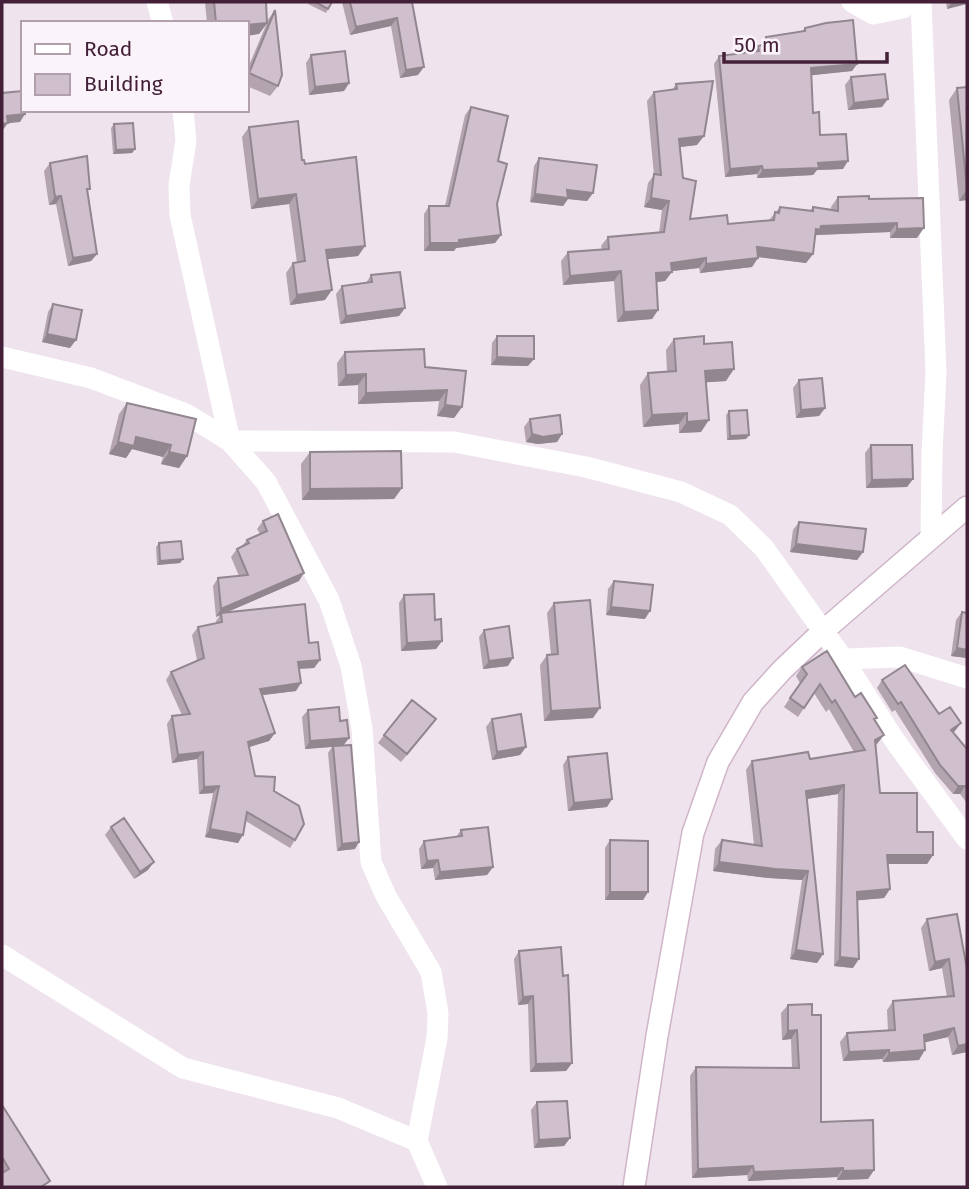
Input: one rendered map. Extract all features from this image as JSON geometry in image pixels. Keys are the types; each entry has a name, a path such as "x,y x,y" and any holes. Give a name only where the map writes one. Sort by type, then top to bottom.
{"street":[{"path":"157,2 162,21"},
{"path":"852,2 873,14 903,8 907,2"},
{"path":"921,2 936,372 931,537"},
{"path":"183,112 186,141 178,186 180,215 230,441"},
{"path":"2,357 91,378 186,414 230,441 267,482 329,600 351,666 362,730 371,862 386,896 431,972 438,1013 437,1038 417,1141 437,1187"},
{"path":"230,441 454,442 586,467 681,492 730,515 764,548 843,659 895,741 967,839"},
{"path":"634,1187 657,1036 693,833 718,762 753,702 782,670 967,507"},
{"path":"843,659 900,657 967,678"},
{"path":"2,955 183,1068 338,1108 417,1141"}],"building":[{"path":"214,2 266,2 267,23 248,25 248,21 216,21"},
{"path":"315,2 332,2 328,9"},
{"path":"350,2 412,2 424,67 406,70 397,18 356,27"},
{"path":"275,10 282,75 278,86 249,73"},
{"path":"853,20 857,64 811,68 813,113 819,112 820,135 846,134 848,161 818,163 819,168 763,170 762,166 730,169 719,56 759,51 758,46 767,44 766,37 805,31 805,28 826,23"},
{"path":"345,51 349,83 315,87 311,55"},
{"path":"885,74 888,99 854,103 851,77"},
{"path":"713,81 704,136 679,139 683,178 696,181 690,219 727,215 728,224 774,220 775,212 779,213 780,207 813,211 813,207 838,211 838,197 923,198 924,228 897,229 897,223 821,226 820,230 816,229 813,254 757,247 758,258 706,264 706,258 671,263 672,272 656,273 658,310 624,312 621,271 570,276 568,252 609,249 608,237 664,232 669,201 651,198 654,174 661,175 654,92 677,89 676,84"},
{"path":"967,87 967,189 957,88"},
{"path":"21,91 21,112 25,114 7,116 8,123 2,124 2,93"},
{"path":"471,107 508,116 498,161 507,164 497,204 501,235 459,240 459,243 430,243 429,206 449,206"},
{"path":"298,121 302,160 305,164 356,157 365,246 326,250 332,290 297,295 293,263 305,261 296,194 258,199 249,127"},
{"path":"133,123 135,149 116,150 114,124"},
{"path":"87,156 90,189 87,189 97,254 73,258 61,196 55,197 50,163"},
{"path":"539,158 597,165 593,193 567,190 568,198 535,194"},
{"path":"400,272 405,308 346,316 342,286 372,282 371,275"},
{"path":"53,304 82,310 76,340 47,334"},
{"path":"497,336 534,336 534,359 497,357"},
{"path":"704,336 704,344 732,342 734,369 705,371 709,420 687,422 687,413 652,415 648,373 676,371 674,339"},
{"path":"424,349 425,367 466,371 462,407 445,405 447,390 366,393 366,374 346,375 345,352"},
{"path":"822,378 825,408 801,410 799,380"},
{"path":"127,403 196,419 187,456 169,452 171,445 136,437 134,446 118,442"},
{"path":"747,410 749,435 730,436 729,411"},
{"path":"560,415 562,434 543,437 532,434 530,419"},
{"path":"871,445 912,445 913,479 872,480"},
{"path":"401,451 402,488 310,489 310,452"},
{"path":"278,514 304,573 221,609 218,578 248,575 237,549 249,543 247,540 267,531 263,521"},
{"path":"799,522 866,529 863,552 796,544"},
{"path":"181,541 183,559 160,561 159,543"},
{"path":"614,581 653,585 650,611 611,607"},
{"path":"434,594 435,620 441,619 442,641 407,643 404,595"},
{"path":"590,600 600,708 551,711 547,655 558,654 554,603"},
{"path":"305,604 309,643 318,642 320,660 298,662 301,683 260,689 275,733 248,742 255,776 275,777 274,791 299,806 304,824 295,840 247,812 243,835 210,829 219,786 204,787 203,752 178,755 172,716 190,714 171,672 204,658 198,627 222,622 221,613"},
{"path":"962,612 967,613 967,650 957,648"},
{"path":"509,626 513,658 489,661 484,630"},
{"path":"827,651 855,697 861,693 884,735 875,740 880,793 917,793 917,832 933,832 933,855 887,855 890,889 857,892 859,959 840,957 844,785 806,791 823,954 796,950 808,871 719,862 722,840 762,846 752,761 808,752 810,759 865,750 835,700 832,703 820,684 804,708 790,698 807,674 802,667"},
{"path":"905,665 939,714 950,707 961,723 951,730 967,749 967,789 965,786 958,786 940,765 901,702 898,704 882,680"},
{"path":"412,700 436,719 407,754 384,735"},
{"path":"339,707 340,721 347,720 349,738 310,741 308,710"},
{"path":"521,714 526,747 497,752 492,719"},
{"path":"351,745 359,842 342,844 333,746"},
{"path":"607,753 612,799 574,803 568,757"},
{"path":"124,818 154,862 140,872 111,827"},
{"path":"488,827 493,867 440,872 438,860 427,861 424,841 462,836 461,830"},
{"path":"610,840 648,841 648,892 610,892"},
{"path":"957,914 967,969 967,1044 958,1046 954,1028 924,1035 925,1050 849,1052 847,1033 895,1030 893,1001 954,996 949,959 935,962 927,919"},
{"path":"561,947 563,976 568,975 572,1063 536,1064 533,996 523,997 519,951"},
{"path":"812,1004 812,1015 821,1015 821,1122 873,1120 874,1170 843,1171 843,1168 754,1172 753,1166 698,1169 696,1067 799,1068 797,1030 788,1031 788,1005"},
{"path":"567,1101 570,1138 539,1140 537,1102"},
{"path":"2,1105 50,1181 41,1187 2,1187 2,1173 9,1169 2,1157"}]}
